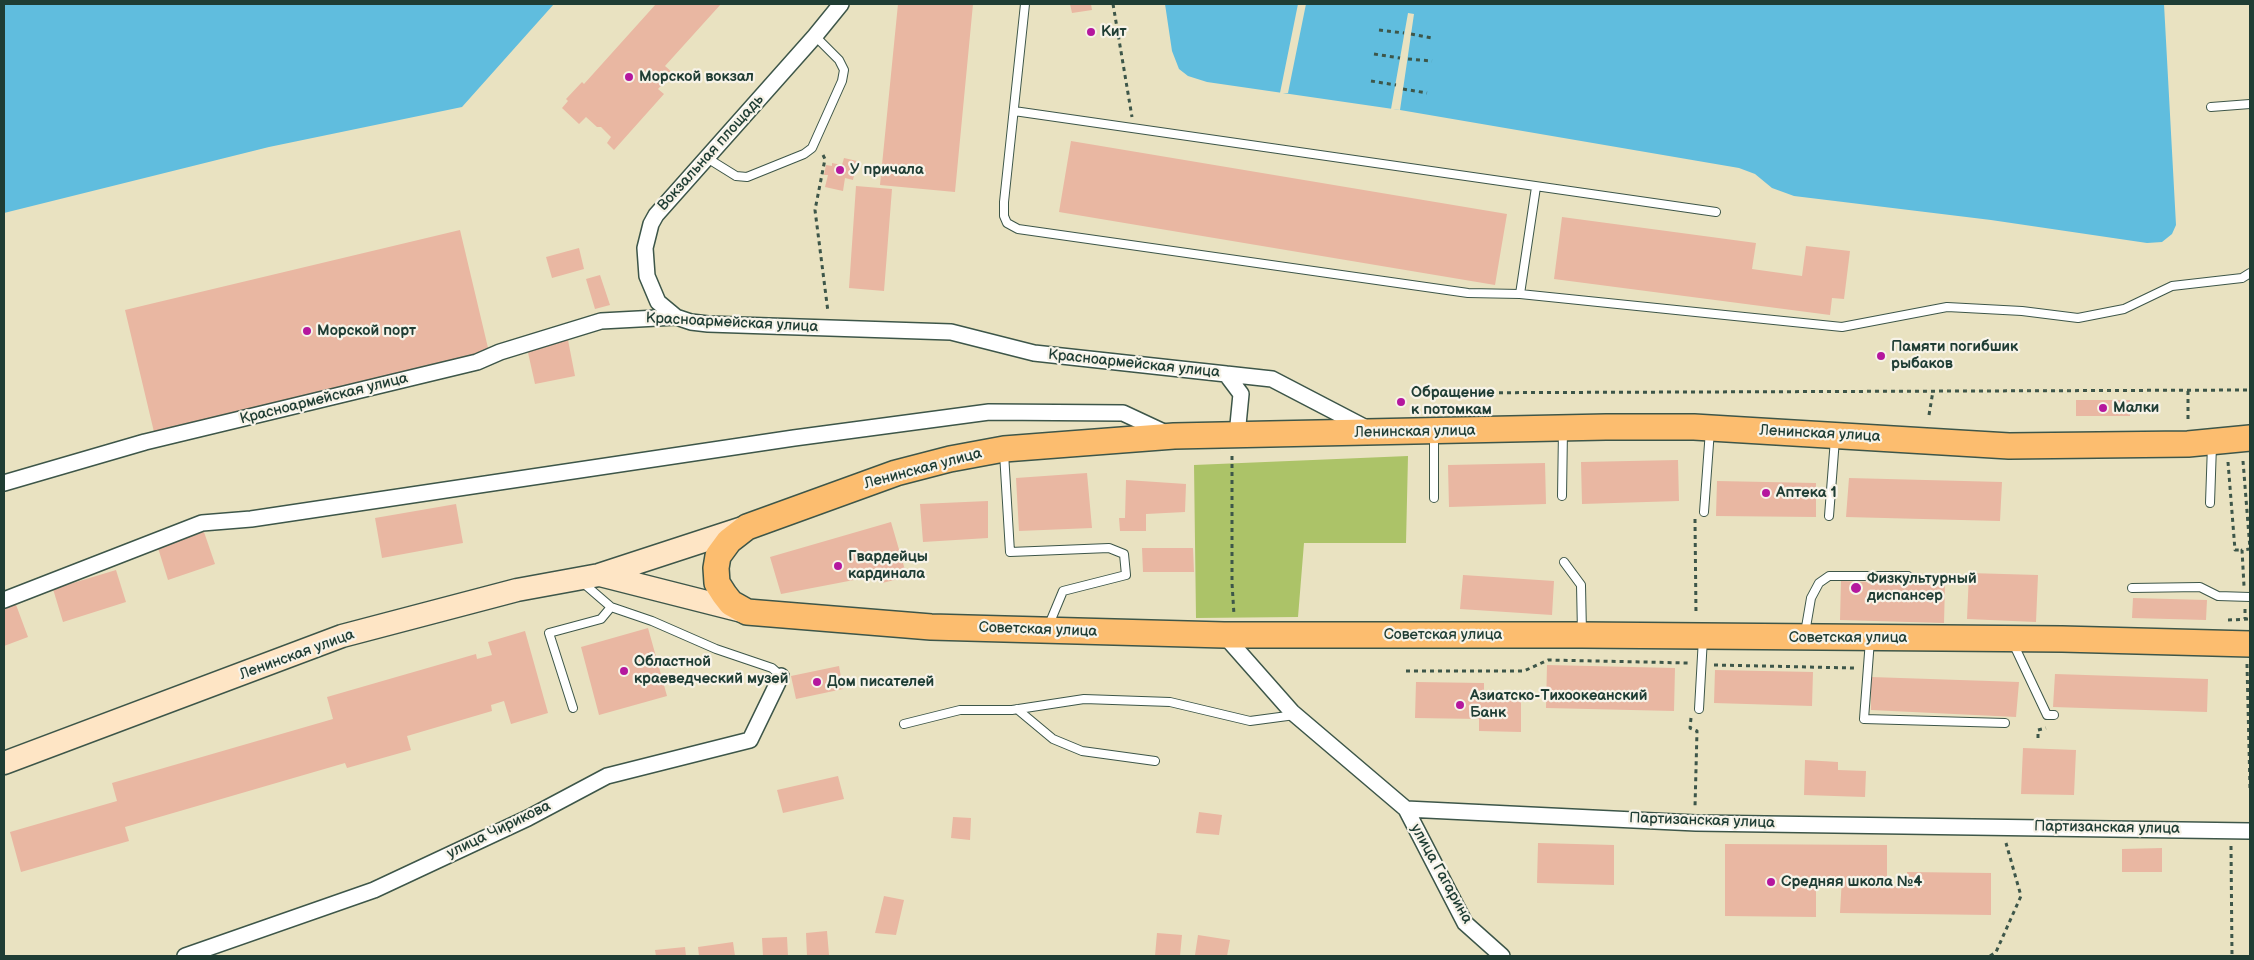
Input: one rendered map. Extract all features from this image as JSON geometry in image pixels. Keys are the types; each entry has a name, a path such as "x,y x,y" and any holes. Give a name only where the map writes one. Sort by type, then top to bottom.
{"main road":[{"name":"Ленинская улица","path":"4,763 342,636 517,590 588,577 747,527 896,473 950,458 1004,448 1174,436 1235,443 1376,433 1563,428 1710,428 1835,434 2009,446 2212,442 2247,449"},
{"name":"Советская улица","path":"747,527 729,541 718,556 716,568 718,583 724,594 731,603 748,612 931,627 1047,630 1230,627 1582,635 1700,626 1805,638 2011,639 2249,654"},
{"name":"Ленинская улица","path":"588,577 748,612"}],"street":[{"name":"Вокзальная площадь","path":"676,317 658,302 651,290 644,261 646,240 651,224 656,215 815,36 841,4"},
{"name":"Красноармейская улица","path":"4,483 145,442 477,362 500,352 601,320 676,317 691,322 708,324 952,332 1034,353 1272,379 1376,433"},
{"path":"1226,374 1241,394 1235,443"},
{"path":"4,600 202,523 251,519 794,438 989,412 1123,413 1174,436"},
{"path":"1230,627 1295,715 1406,808"},
{"name":"улица Чирикова","path":"185,956 374,890 528,818 607,776 750,740 781,676"},
{"name":"Партизанская улица","path":"1406,808 1696,823 2250,830"},
{"name":"улица Гагарина","path":"1406,808 1465,923 1502,956"}],"lane":[{"path":"1025,4 1004,206 1006,220 1014,228 1468,293 1520,294 1842,327 1947,307 2022,311 2078,318 2124,309 2172,286 2242,278 2250,273"},
{"path":"707,158 736,176 747,178 804,154 812,148 818,139 842,81 844,70 839,60 815,36"},
{"path":"2211,107 2250,104"},
{"path":"1014,111 1716,212"},
{"path":"1520,294 1536,187"},
{"path":"1562,496 1563,428"},
{"path":"1704,512 1710,428"},
{"path":"1434,432 1434,498"},
{"path":"1829,516 1835,434"},
{"path":"2210,503 2212,442"},
{"path":"1004,448 1010,552 1109,548 1124,554 1126,575 1063,591 1047,630"},
{"path":"1564,562 1581,585 1582,635"},
{"path":"1805,638 1811,598 1818,583 1829,576 1908,576"},
{"path":"588,577 611,606 652,621 716,649 772,668 781,676"},
{"path":"2132,588 2200,587 2218,596 2247,597"},
{"path":"573,708 549,633 601,618 611,606"},
{"path":"1695,709 1700,626"},
{"path":"1870,638 1864,719 2005,723"},
{"path":"2011,639 2047,715 2054,715"},
{"path":"904,724 960,710 1017,710 1084,700 1170,702 1250,721 1295,715"},
{"path":"1017,710 1052,739 1082,751 1155,761"}],"path":[{"path":"1113,4 1134,129"},
{"path":"1379,30 1404,33"},
{"path":"1411,34 1432,38"},
{"path":"1374,54 1400,58"},
{"path":"1408,58 1432,61"},
{"path":"1371,82 1396,85"},
{"path":"1403,89 1427,93"},
{"path":"818,139 825,159 815,210 830,327"},
{"path":"1411,393 2250,390"},
{"path":"1929,415 1934,391"},
{"path":"2188,391 2188,420"},
{"path":"1230,627 1235,443"},
{"path":"2228,462 2235,550 2250,549 2247,449"},
{"path":"1695,510 1700,626"},
{"path":"2242,550 2247,597"},
{"path":"2249,654 2250,788"},
{"path":"1406,671 1524,671 1548,660 1693,663"},
{"path":"1716,665 1858,668"},
{"path":"1695,709 1690,728 1697,731 1695,813"},
{"path":"1990,956 1996,952 2021,896 2002,827"},
{"path":"2230,838 2232,956"}],"green space":[{"path":"1408,456 1406,543 1304,543 1298,617 1196,618 1194,465"}],"water":[{"path":"4,4 554,4 462,107 269,147 4,213"},
{"path":"1165,4 2164,4 2176,225 2172,234 2162,242 2147,243 1991,220 1794,196 1772,188 1755,174 1739,168 1400,110 1207,82 1188,76 1179,69 1172,51"}],"pier":[{"path":"1298,4 1306,4 1288,93 1280,93"},
{"path":"1408,13 1414,14 1400,110 1391,109"}],"building":[{"name":"Морской вокзал","path":"656,4 721,4 665,66 673,73 658,89 664,94 614,150 607,143 611,137 601,127 597,127 586,117 579,124 562,108 568,101 566,99 582,82 584,84"},
{"path":"898,4 973,4 955,192 880,185"},
{"path":"1070,4 1091,4 1092,10 1072,13"},
{"path":"1071,141 1507,214 1495,285 1059,212"},
{"name":"У причала","path":"844,158 857,161 853,180 845,178 843,191 825,187 828,175 824,175 826,165 832,166 832,163 842,165"},
{"path":"856,186 892,189 884,291 849,288"},
{"path":"1562,217 1756,243 1752,269 1802,276 1806,246 1850,251 1844,299 1832,298 1830,315 1554,279"},
{"name":"Морской порт","path":"460,230 489,352 154,432 125,310"},
{"path":"579,248 584,269 552,278 546,257"},
{"path":"600,275 610,305 595,309 586,279"},
{"path":"568,340 575,376 535,384 527,348"},
{"name":"Малки","path":"2076,400 2130,400 2130,416 2076,416"},
{"path":"1678,460 1679,501 1582,504 1581,462"},
{"path":"1545,463 1546,504 1449,507 1448,465"},
{"path":"1087,473 1092,528 1019,531 1016,478"},
{"path":"1849,478 2002,482 2000,521 1846,517"},
{"path":"1126,480 1186,484 1185,512 1146,514 1146,531 1120,531 1119,518 1125,518"},
{"path":"1717,481 1816,483 1816,517 1716,516"},
{"path":"988,501 988,538 923,542 920,504"},
{"path":"456,504 463,543 382,558 375,518"},
{"name":"Гвардейцы кардинала","path":"891,522 907,577 882,583 880,575 781,594 770,557"},
{"path":"204,532 215,564 168,580 158,548"},
{"path":"1142,548 1193,548 1194,572 1143,572"},
{"path":"116,570 126,602 63,622 53,589"},
{"path":"1969,573 2038,575 2036,622 1967,619"},
{"path":"1463,575 1554,581 1552,615 1460,609"},
{"path":"1841,581 1945,584 1944,623 1840,620"},
{"path":"2133,598 2207,600 2206,620 2132,618"},
{"path":"15,602 28,637 4,646 4,606"},
{"name":"Областной краеведческий музей","path":"648,628 667,696 599,715 581,647"},
{"path":"525,631 548,713 511,724 504,701 491,705 492,711 407,736 411,750 347,768 345,763 125,827 129,841 21,872 10,832 117,801 112,783 333,719 327,697 476,654 477,659 492,655 488,642"},
{"path":"1547,665 1675,668 1674,711 1546,708"},
{"name":"Дом писателей","path":"839,666 843,689 796,699 791,676"},
{"path":"1715,670 1813,672 1812,706 1714,703"},
{"path":"2055,674 2208,679 2207,712 2053,707"},
{"path":"1871,677 2019,682 2016,717 1871,710"},
{"path":"1416,682 1484,683 1484,694 1521,695 1521,732 1479,731 1479,719 1415,718"},
{"path":"2023,748 2076,750 2074,795 2021,794"},
{"path":"1805,760 1838,762 1838,770 1866,771 1865,797 1804,795"},
{"path":"838,776 844,799 783,813 777,790"},
{"path":"1199,812 1222,815 1219,835 1196,833"},
{"path":"953,817 971,818 970,840 951,838"},
{"path":"1538,843 1614,845 1614,885 1537,883"},
{"name":"Средняя школа №4","path":"1725,844 1887,845 1887,886 1907,886 1907,872 1991,873 1991,915 1840,913 1842,877 1816,877 1816,917 1725,916"},
{"path":"2162,848 2162,872 2122,872 2122,849"},
{"path":"884,896 904,900 896,935 875,933"},
{"path":"827,931 829,955 807,956 806,933"},
{"path":"1157,933 1182,935 1180,956 1155,956"},
{"path":"1198,935 1230,940 1227,956 1195,955"},
{"path":"787,937 788,956 763,956 762,938"},
{"path":"733,942 735,956 699,956 698,947"},
{"path":"685,947 686,956 656,956 655,950"}],"place":[{"name":"Кит","path":"1091,32"},
{"name":"Морской вокзал","path":"629,77"},
{"name":"У причала","path":"840,170"},
{"name":"Морской порт","path":"307,331"},
{"name":"Памяти погибшик рыбаков","path":"1881,356"},
{"name":"Обращение к потомкам","path":"1401,402"},
{"name":"Малки","path":"2103,408"},
{"name":"Аптека 1","path":"1766,493"},
{"name":"Гвардейцы кардинала","path":"838,566"},
{"name":"Физкультурный диспансер","path":"1856,588"},
{"name":"Областной краеведческий музей","path":"624,671"},
{"name":"Дом писателей","path":"817,682"},
{"name":"Азиатско-Тихоокеанский Банк","path":"1460,705"},
{"name":"Средняя школа №4","path":"1771,882"}]}
